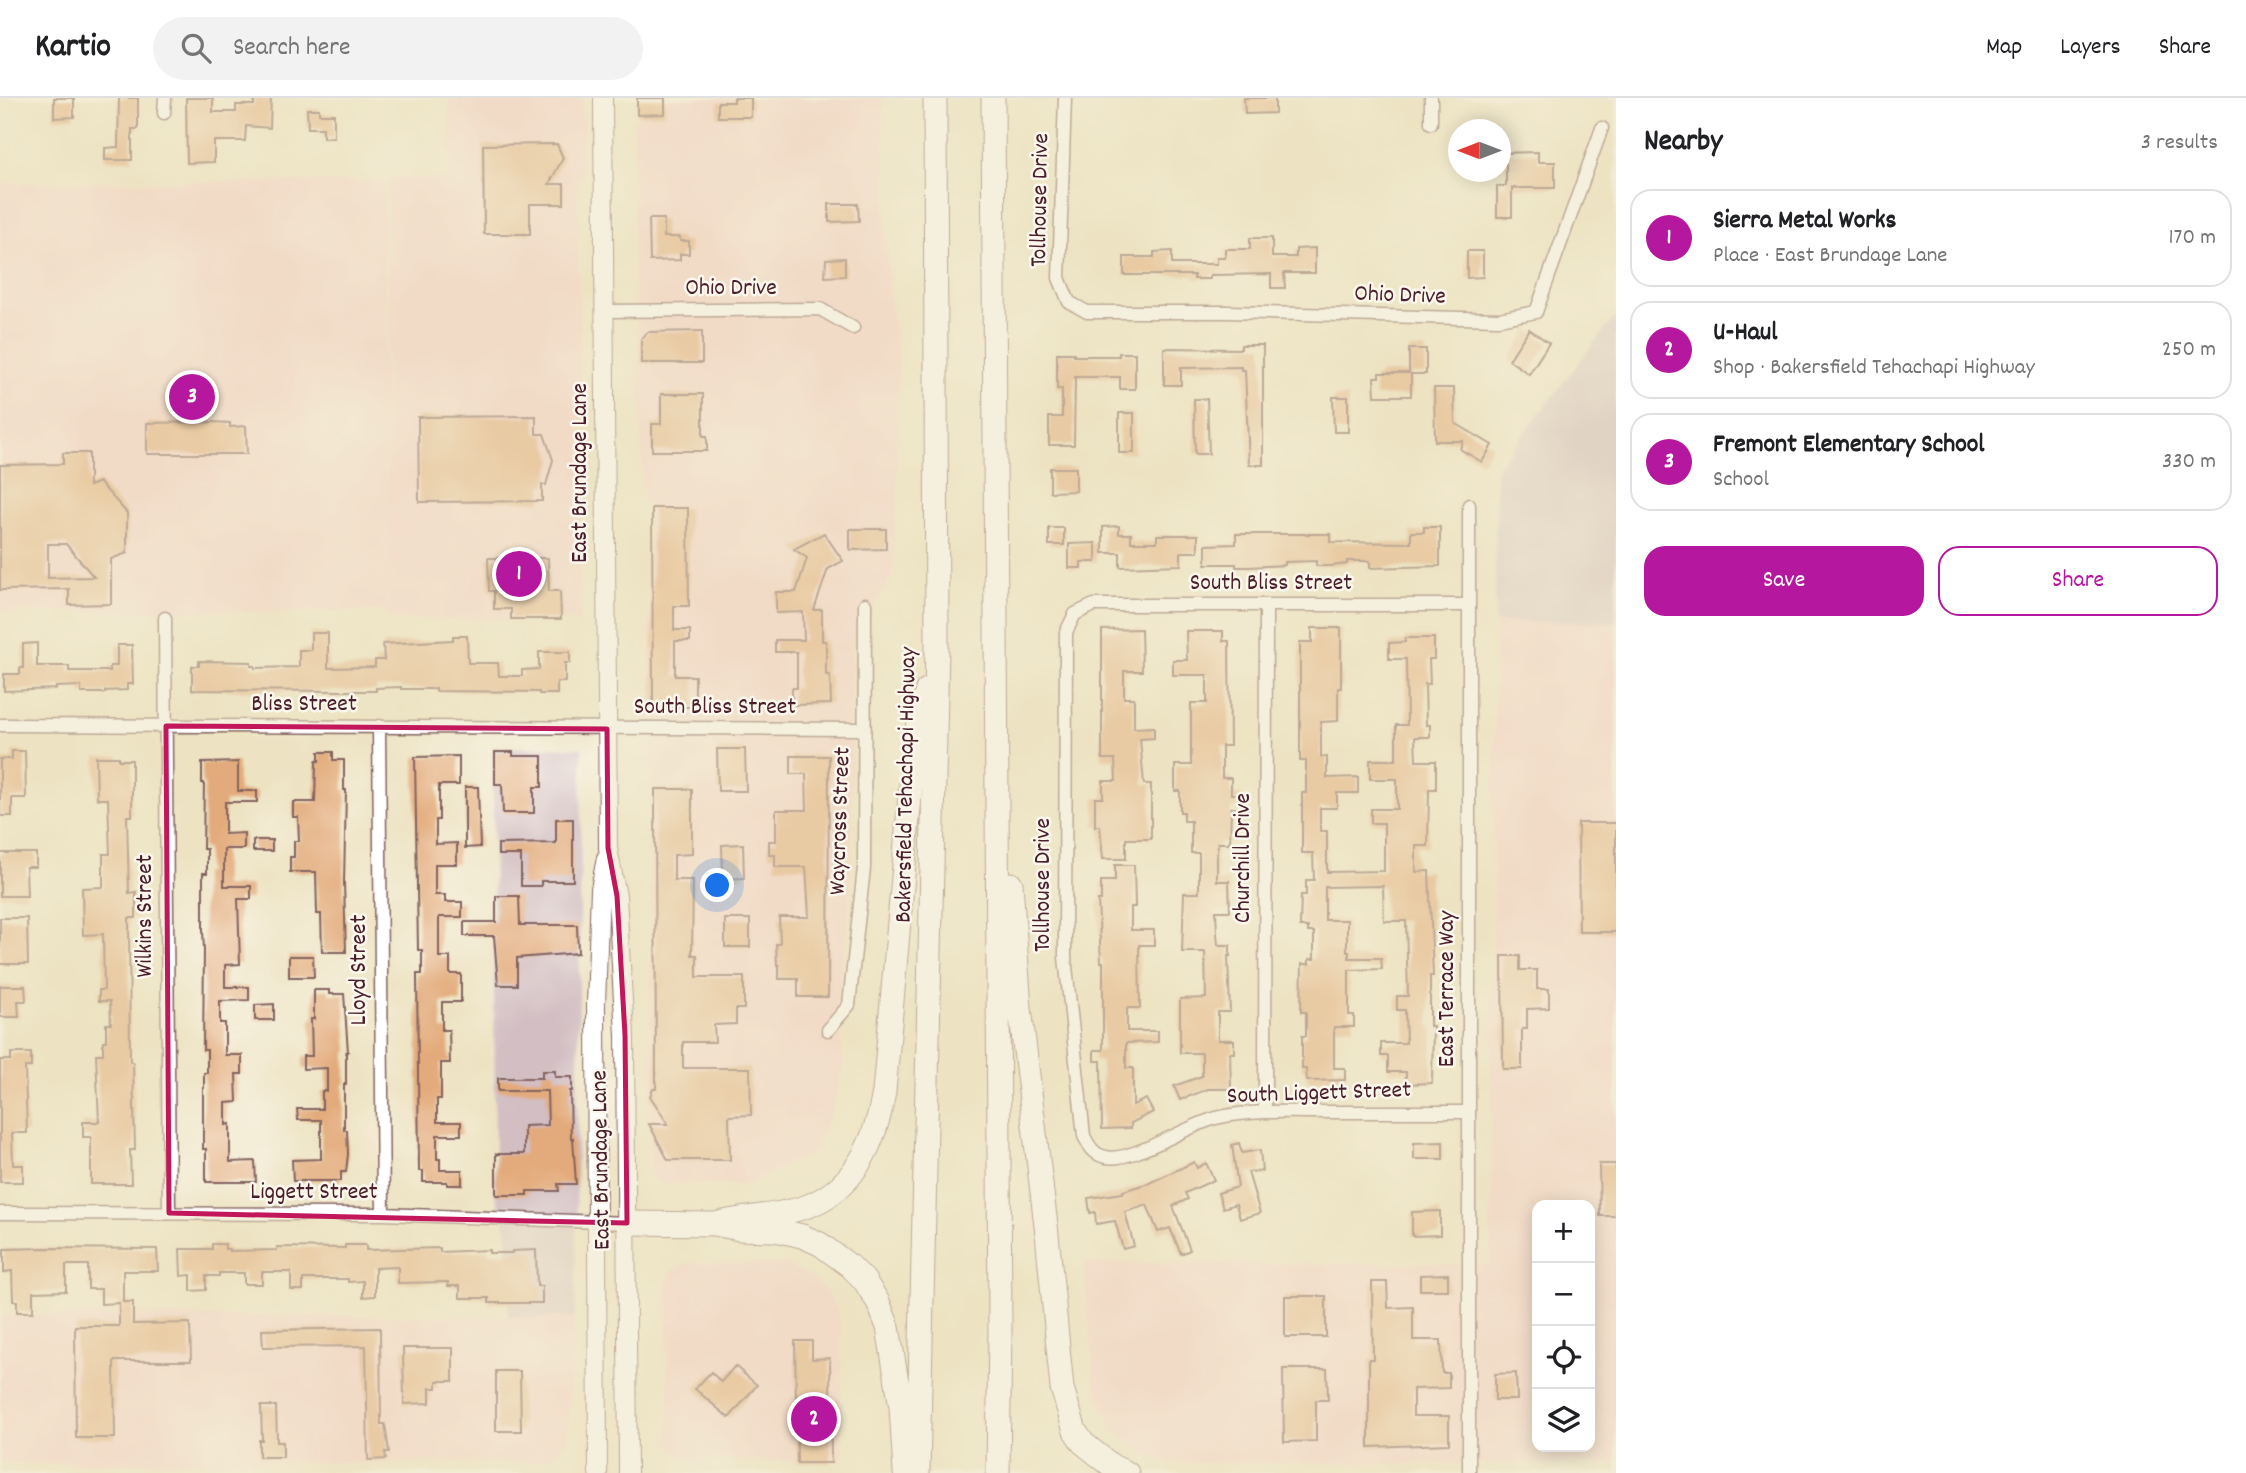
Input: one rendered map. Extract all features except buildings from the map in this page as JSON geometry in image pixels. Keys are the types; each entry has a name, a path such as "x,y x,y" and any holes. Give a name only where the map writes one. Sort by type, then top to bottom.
{"highway":[{"name":"Bakersfield Tehachapi Highway","path":"918,1473 937,649 935,98"},
{"path":"993,98 1000,1331 998,1473"},
{"path":"715,1224 742,1217 793,1211 816,1202 845,1182 858,1167 871,1144 884,1092 915,740 937,649"},
{"path":"996,676 1020,1008 1062,1388 1075,1431 1083,1443 1112,1466 1127,1473"},
{"path":"627,1223 715,1224 776,1230 802,1236 839,1256 864,1280 878,1302 888,1327 901,1407 905,1473"},
{"path":"1000,1331 1011,1473"}],"main road":[{"name":"East Brundage Lane","path":"597,1473 596,1017 599,902 608,848 603,98"},
{"name":"East Brundage Lane","path":"608,848 617,896 624,1023 628,1473"}],"street":[{"path":"164,113 165,98"},
{"name":"Tollhouse Drive","path":"1065,98 1059,278 1069,302"},
{"path":"1431,98 1431,124"},
{"name":"Ohio Drive","path":"1069,302 1087,312 1227,312 1499,320 1536,312 1602,128"},
{"name":"Ohio Drive","path":"605,311 820,309 853,328"},
{"name":"East Terrace Way","path":"1469,505 1469,1473"},
{"name":"Waycross Street","path":"828,1030 849,1005 864,868 865,604"},
{"name":"South Bliss Street","path":"1075,614 1094,605 1469,605"},
{"name":"Churchill Drive","path":"1265,1112 1266,605"},
{"name":"Tollhouse Drive","path":"1075,614 1066,632 1065,957 1084,1136 1096,1153"},
{"name":"Wilkins Street","path":"165,618 169,1213"},
{"name":"Bliss Street","path":"0,725 607,729"},
{"name":"Lloyd Street","path":"379,726 383,1214"},
{"name":"South Bliss Street","path":"607,729 865,729"},
{"name":"South Liggett Street","path":"1096,1153 1107,1158 1119,1158 1187,1128 1237,1114 1469,1112"},
{"name":"Liggett Street","path":"0,1213 383,1214 627,1223"}],"highlighted area":[{"path":"166,726 607,729 608,848 617,896 625,1035 627,1223 169,1213"}],"shaded area":[{"path":"449,98 583,98 583,179 578,179 582,501 580,620 386,619 388,178 450,178"},
{"path":"639,98 883,98 889,292 899,357 897,503 893,577 852,641 851,891 838,1001 844,1064 832,1112 814,1152 750,1184 661,1184 650,1174 650,503 643,502 638,334 633,279 633,120 639,120"},
{"path":"384,181 386,611 0,612 0,183"},
{"path":"1616,315 1616,622 1495,622 1496,469"},
{"path":"1495,622 1616,622 1616,1464 1169,1463 1146,1454 1121,1436 1101,1405 1095,1384 1083,1263 1490,1264"},
{"path":"493,747 582,748 575,1317 508,1317 507,1230 495,1194"},
{"path":"693,1262 785,1264 814,1278 828,1293 838,1311 842,1331 842,1462 689,1461 672,1451 669,1439 666,1285 679,1265"},
{"path":"0,1315 575,1317 567,1439 555,1456 536,1462 0,1463"}],"place":[{"name":"Fremont Elementary School","path":"192,397"},
{"name":"Sierra Metal Works","path":"519,574"},
{"name":"U-Haul","path":"814,1419"}]}
